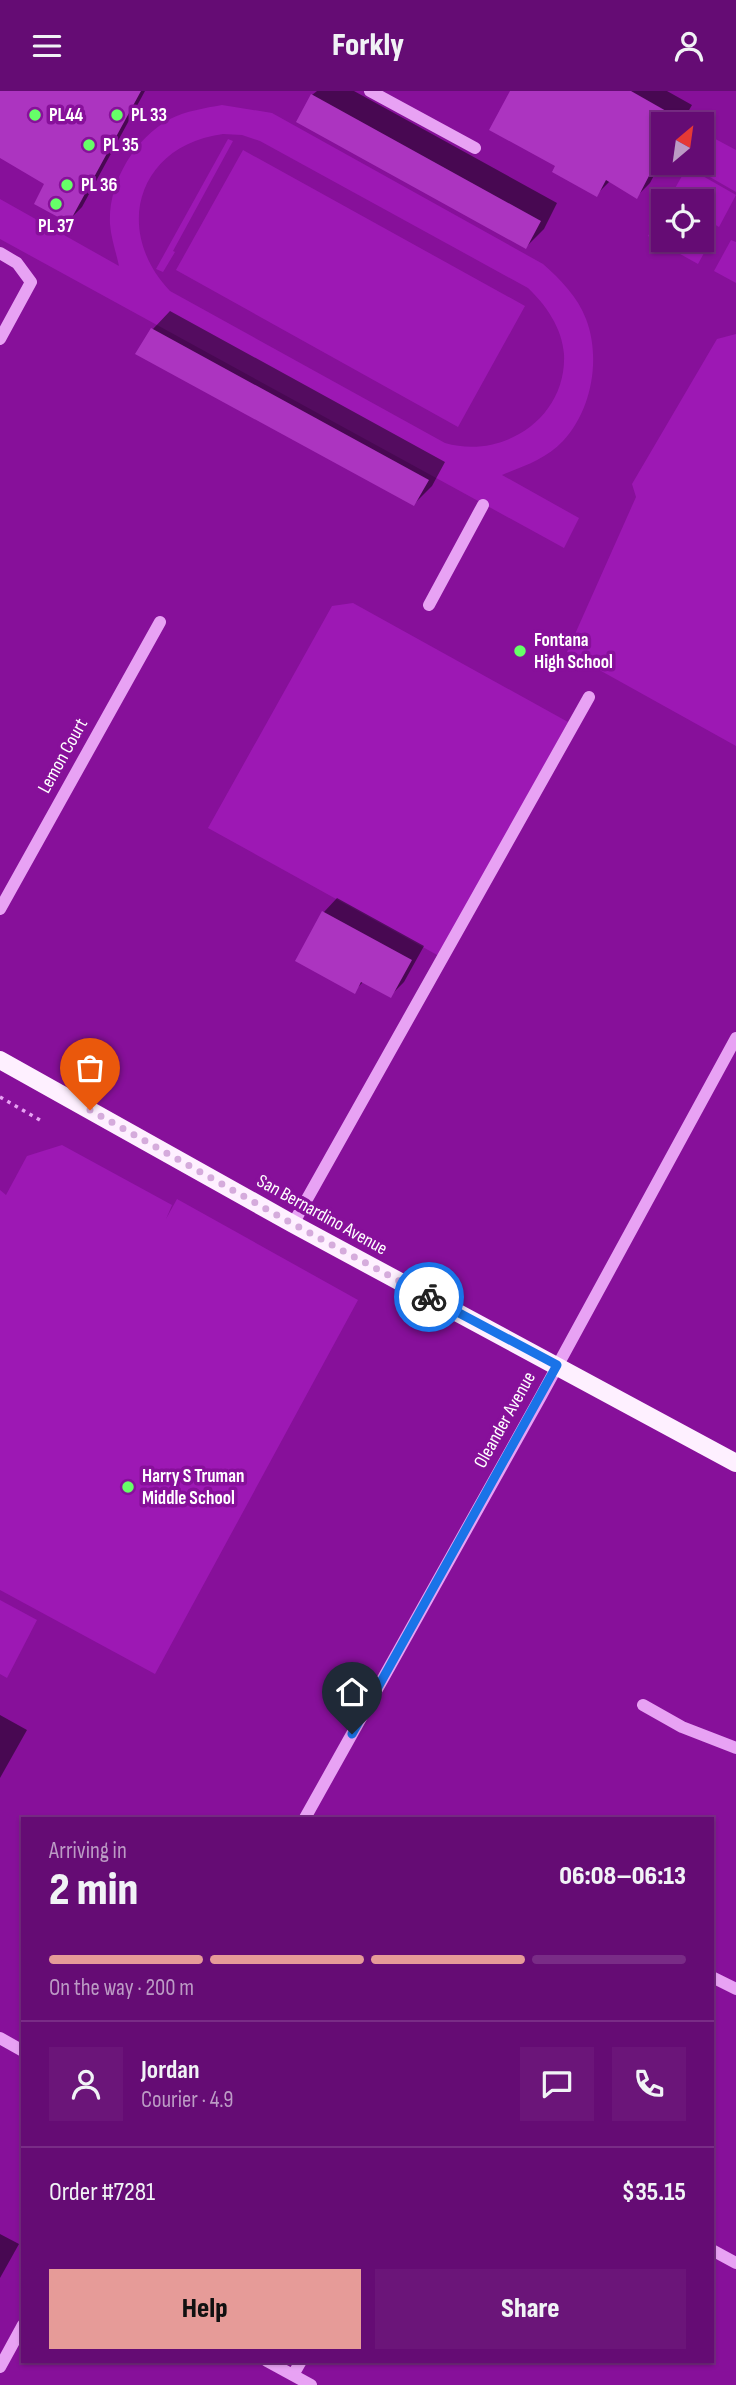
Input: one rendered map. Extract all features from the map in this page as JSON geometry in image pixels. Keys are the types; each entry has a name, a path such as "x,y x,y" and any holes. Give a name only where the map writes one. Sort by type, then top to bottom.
{"main road":[{"name":"San Bernardino Avenue","path":"0,1060 293,1224 736,1463"}],"street":[{"path":"370,91 475,148"},
{"path":"0,253 18,263 31,282 0,339"},
{"path":"429,605 483,505"},
{"name":"Lemon Court","path":"0,909 160,622"},
{"path":"293,1224 589,697"},
{"name":"Oleander Avenue","path":"306,1817 736,1038"},
{"path":"643,1705 682,1727 736,1748"},
{"path":"714,1978 736,1989"},
{"path":"0,2038 21,2047"},
{"path":"714,2251 736,2263"},
{"path":"0,2367 21,2330"},
{"path":"271,2363 311,2385"},
{"path":"293,2375 300,2363"}],"path":[{"path":"0,1097 40,1120"}],"shaded area":[{"path":"222,105 272,113 543,264 568,289 583,311 591,334 593,367 587,399 573,428 563,441 549,453 502,475 579,518 564,548 0,239 0,199 119,266 110,224 111,209 113,193 126,164 145,138 170,119","holes":["223,134 242,135 260,141 528,288 552,318 563,344 562,377 555,397 543,415 527,429 509,439 467,447 445,443 170,291 152,267 142,242 139,217 143,194 154,172 171,155 194,141"]},
{"path":"714,138 736,150 736,192 706,175 714,175"},
{"path":"228,139 233,141 173,251 175,252 163,272 156,269"},
{"path":"243,150 525,306 458,427 176,270"},
{"path":"682,175 701,175 736,195 719,227 714,224 714,189 675,189"},
{"path":"731,240 736,242 736,283 714,271"},
{"path":"677,252 705,252 698,264"},
{"path":"736,334 736,746 567,652 636,497 632,484 717,339"},
{"path":"353,603 568,722 439,956 208,828 332,606"},
{"name":"Harry S Truman Middle School","path":"62,1145 172,1205 166,1219 177,1199 358,1300 155,1674 0,1590 0,1190 6,1195 27,1156"},
{"path":"0,1600 37,1620 7,1678 0,1674"}],"building":[{"path":"0,91 141,91 69,223 34,204 44,184 0,158"},
{"path":"510,91 631,91 668,112 651,112 651,172 637,199 606,180 597,197 552,172 555,166 489,130"},
{"path":"311,94 541,221 526,249 296,122"},
{"path":"151,328 429,480 414,506 135,354"},
{"path":"322,911 412,960 391,998 361,982 355,994 295,961"}],"way so far":[{"path":"90,1110 429,1297"}],"place":[{"name":"PL44","path":"35,115"},
{"name":"PL 33","path":"117,115"},
{"name":"PL 35","path":"89,145"},
{"name":"PL 36","path":"67,185"},
{"name":"PL 37","path":"56,204"},
{"name":"Fontana High School","path":"520,651"},
{"name":"Harry S Truman Middle School","path":"128,1487"}],"route":[{"path":"352,1734 557,1365 429,1297"}]}
